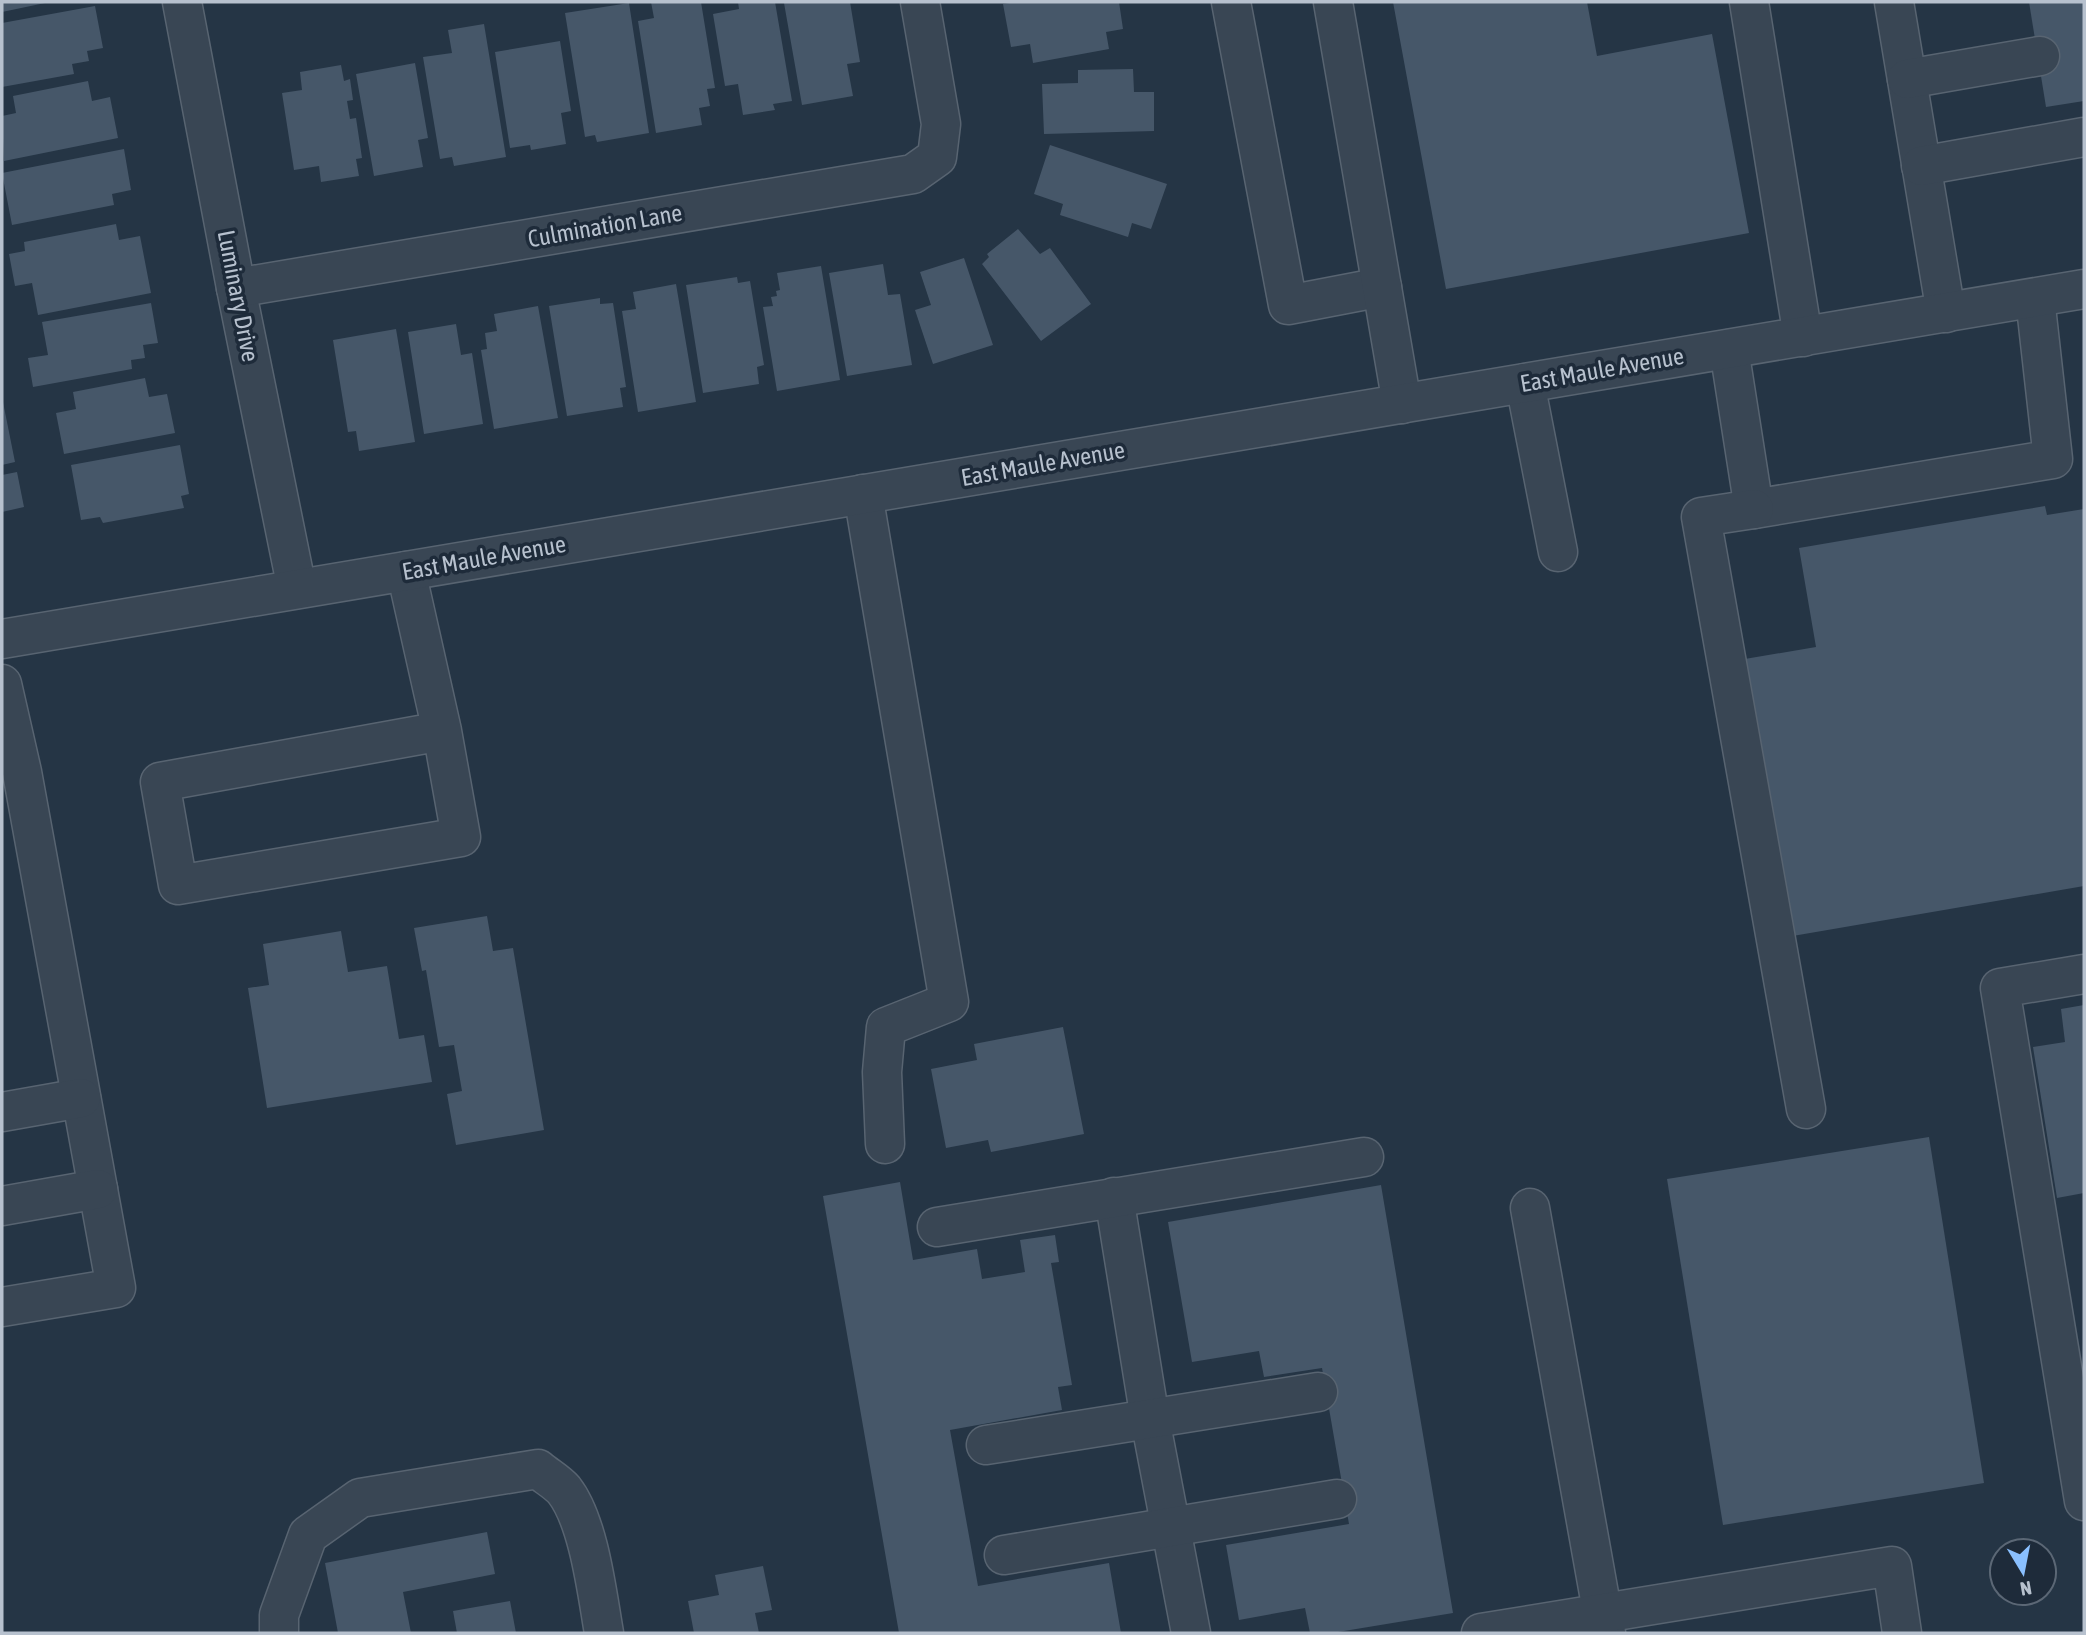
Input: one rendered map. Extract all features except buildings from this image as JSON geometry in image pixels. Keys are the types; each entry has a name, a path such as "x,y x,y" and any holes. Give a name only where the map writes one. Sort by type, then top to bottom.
{"street":[{"name":"Luminary Drive","path":"182,2 297,589"},
{"name":"Culmination Lane","path":"236,288 913,174 937,157 941,124 920,2"},
{"path":"1231,2 1288,305 1382,287"},
{"path":"1333,2 1402,404"},
{"path":"1749,2 1802,337"},
{"path":"1894,2 1946,313"},
{"path":"1907,79 2040,56"},
{"path":"1922,166 2084,137"},
{"name":"East Maule Avenue","path":"2,639 2084,289"},
{"path":"1806,1109 1701,517 2053,459 2035,298"},
{"path":"1729,349 1754,509"},
{"path":"1525,383 1558,552"},
{"path":"863,494 949,1002 886,1027 882,1072 885,1144"},
{"path":"406,571 442,731 461,837 178,886 160,782 442,731"},
{"path":"2,684 12,774 81,1098 116,1288 2,1307"},
{"path":"2084,974 2000,988 2084,1501"},
{"path":"2,1112 81,1098"},
{"path":"937,1227 1364,1157"},
{"path":"2,1206 98,1189"},
{"path":"1114,1197 1150,1419 1191,1633"},
{"path":"1530,1208 1604,1624"},
{"path":"986,1445 1318,1392"},
{"path":"279,1633 279,1615 308,1535 360,1498 538,1469 564,1491 578,1518 591,1558 604,1633"},
{"path":"1004,1555 1336,1499"},
{"path":"1481,1633 1604,1624 1892,1566 1902,1633"}]}
